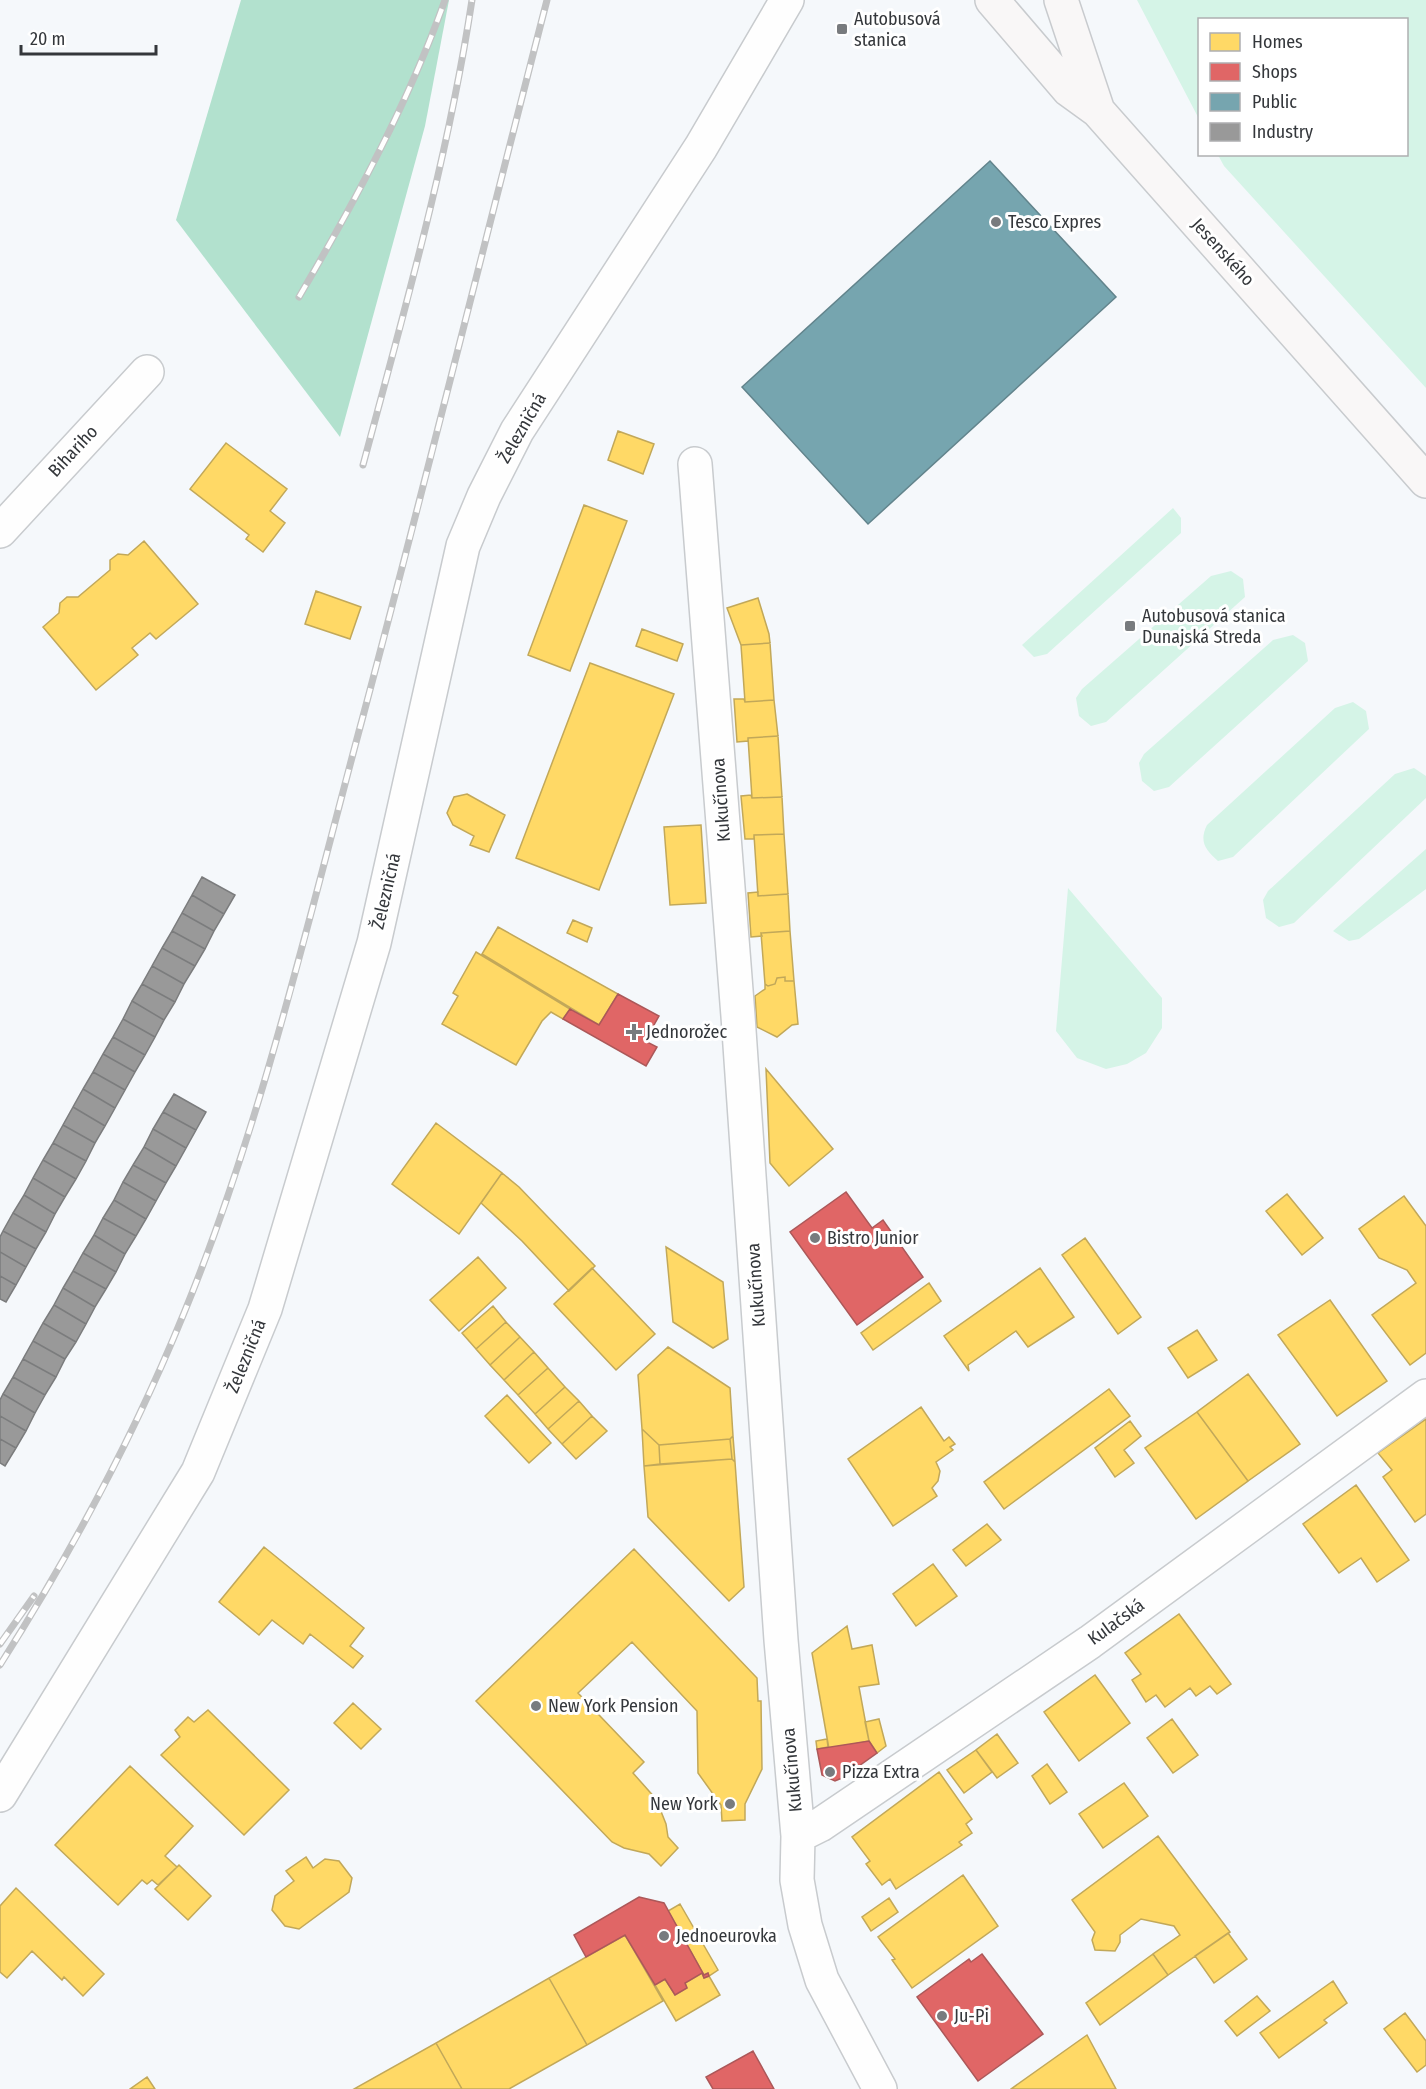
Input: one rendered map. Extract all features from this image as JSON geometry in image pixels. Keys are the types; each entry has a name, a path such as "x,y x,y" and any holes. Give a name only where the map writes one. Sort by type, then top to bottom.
{"street":[{"name":"Železničná","path":"0,1795 198,1472 265,1309 374,943 463,546 484,496 517,431 701,147 787,0"},
{"path":"992,0 1069,90 1098,111"},
{"name":"Jesenského","path":"1061,0 1098,111 1426,481"},
{"name":"Bihariho","path":"0,531 147,372"},
{"name":"Kukučínova","path":"695,464 740,1039 780,1628 798,1836 797,1880 805,1925 822,1980 880,2089"},
{"name":"Kulačská","path":"798,1836 820,1825 1090,1642 1426,1396"}],"green space":[{"path":"241,0 449,0 425,126 340,437 176,220"},
{"path":"1137,0 1426,0 1426,388 1224,166 1219,156 1408,156 1408,18 1198,18 1198,117"},
{"path":"1173,508 1181,518 1181,533 1047,654 1034,657 1022,645"},
{"path":"1231,571 1243,579 1245,597 1106,722 1091,726 1079,716 1076,698 1082,689 1211,576"},
{"path":"1293,635 1305,643 1308,661 1169,787 1154,791 1142,781 1139,763 1144,754 1273,640"},
{"path":"1353,702 1366,711 1369,729 1233,857 1218,861 1205,845 1204,836 1207,825 1335,708"},
{"path":"1414,768 1426,776 1426,798 1294,923 1279,927 1266,918 1263,900 1268,891 1395,774"},
{"path":"1426,849 1426,889 1359,939 1349,941 1333,931"},
{"path":"1068,888 1162,998 1162,1028 1146,1053 1127,1064 1106,1069 1077,1058 1056,1031"}],"building: Homes":[{"path":"618,431 654,444 643,474 608,460"},
{"path":"226,443 287,489 270,511 285,523 263,552 246,539 249,535 190,489"},
{"path":"584,505 627,521 570,671 528,655"},
{"path":"144,541 198,604 156,639 150,633 132,648 138,655 96,690 43,627 59,613 60,603 67,597 78,597 110,570 110,560 118,554 128,555"},
{"path":"316,591 361,607 350,639 305,624"},
{"path":"758,598 770,643 741,645 727,608"},
{"path":"642,629 683,644 677,661 636,646"},
{"path":"770,643 774,700 745,702 741,645"},
{"path":"590,663 674,694 599,890 516,858"},
{"path":"734,699 744,699 745,702 774,700 778,736 748,738 748,741 737,742"},
{"path":"778,736 782,797 752,798 748,738"},
{"path":"467,794 505,815 489,852 470,845 474,836 453,825 447,813 454,797"},
{"path":"751,795 752,798 782,797 784,834 754,835 754,839 745,839 741,796"},
{"path":"701,825 706,903 670,905 664,827"},
{"path":"784,834 788,894 758,896 754,835"},
{"path":"758,892 758,896 788,894 790,931 761,933 762,936 751,937 748,893"},
{"path":"573,920 592,928 587,942 567,933"},
{"path":"498,927 618,994 599,1025 482,954"},
{"path":"790,931 794,981 785,981 785,977 777,978 775,984 768,986 765,984 761,933"},
{"path":"476,952 570,1009 563,1019 551,1012 542,1021 516,1065 442,1024 458,996 453,993"},
{"path":"785,977 785,981 794,981 798,1024 792,1025 777,1037 757,1027 755,996 765,989 765,984 768,986 775,984 777,978"},
{"path":"766,1069 833,1149 789,1186 770,1163"},
{"path":"436,1123 502,1173 459,1234 392,1184"},
{"path":"502,1173 519,1187 595,1266 569,1291 522,1241 481,1203"},
{"path":"1287,1194 1323,1238 1302,1255 1266,1211"},
{"path":"1404,1196 1426,1226 1426,1353 1410,1365 1372,1315 1416,1283 1407,1270 1379,1258 1359,1229"},
{"path":"1085,1238 1141,1317 1118,1334 1062,1255"},
{"path":"666,1247 723,1282 728,1339 713,1348 673,1322"},
{"path":"478,1257 506,1288 459,1331 430,1300"},
{"path":"592,1268 655,1334 616,1370 554,1304"},
{"path":"1040,1268 1074,1317 1028,1347 1016,1331 968,1365 969,1371 944,1336"},
{"path":"929,1283 941,1301 873,1350 861,1333"},
{"path":"1330,1300 1387,1381 1337,1416 1278,1335"},
{"path":"493,1306 506,1322 476,1349 462,1333"},
{"path":"506,1322 520,1337 490,1365 476,1349"},
{"path":"1197,1330 1217,1360 1188,1378 1168,1348"},
{"path":"520,1337 534,1352 504,1380 490,1365"},
{"path":"668,1347 730,1388 733,1436 730,1439 659,1445 642,1429 638,1375"},
{"path":"534,1352 548,1368 518,1395 504,1380"},
{"path":"548,1368 565,1387 535,1414 518,1395"},
{"path":"1248,1374 1300,1444 1248,1481 1197,1412"},
{"path":"565,1387 579,1401 548,1429 535,1414"},
{"path":"1109,1389 1130,1416 1004,1509 984,1482"},
{"path":"507,1395 551,1443 529,1463 485,1416"},
{"path":"579,1401 592,1416 562,1444 548,1429"},
{"path":"921,1407 944,1441 949,1437 955,1444 950,1447 953,1450 936,1462 940,1471 938,1481 932,1488 937,1496 893,1526 848,1459"},
{"path":"1197,1412 1248,1481 1196,1519 1145,1448"},
{"path":"592,1416 607,1431 576,1459 562,1444"},
{"path":"1426,1419 1426,1514 1415,1522 1383,1477 1392,1470 1378,1453"},
{"path":"1130,1421 1141,1436 1124,1450 1134,1463 1115,1477 1095,1448"},
{"path":"642,1429 659,1445 660,1464 644,1466"},
{"path":"733,1436 735,1462 732,1459 730,1439"},
{"path":"730,1439 732,1459 660,1464 659,1445"},
{"path":"732,1459 735,1462 744,1587 729,1601 648,1517 644,1466"},
{"path":"1356,1485 1409,1560 1377,1582 1361,1558 1339,1573 1303,1524"},
{"path":"987,1524 1001,1540 966,1566 953,1550"},
{"path":"264,1547 364,1628 350,1646 363,1656 353,1668 310,1634 303,1644 272,1620 259,1635 219,1602"},
{"name":"New York Pension","path":"634,1549 757,1678 758,1701 761,1701 762,1769 745,1804 745,1820 722,1821 721,1805 698,1773 697,1711 632,1642 578,1693 644,1762 633,1773 656,1799 666,1824 668,1837 678,1848 661,1866 649,1854 624,1848 612,1842 476,1701"},
{"path":"933,1564 957,1596 916,1626 893,1594"},
{"path":"1179,1614 1231,1684 1217,1694 1210,1686 1196,1696 1190,1688 1165,1707 1156,1695 1146,1702 1132,1680 1141,1674 1125,1653"},
{"path":"847,1626 852,1649 872,1645 879,1684 859,1687 869,1741 829,1749 812,1653"},
{"path":"1095,1675 1130,1723 1079,1761 1044,1712"},
{"path":"353,1703 381,1729 361,1749 334,1723"},
{"path":"208,1710 289,1790 244,1835 161,1755 180,1737 175,1730 188,1717 194,1722"},
{"path":"879,1719 886,1746 877,1753 869,1741 865,1722"},
{"path":"1172,1719 1198,1755 1173,1773 1147,1738"},
{"path":"997,1734 1018,1763 997,1778 976,1750"},
{"path":"827,1739 828,1747 817,1749 816,1741"},
{"path":"976,1750 992,1772 964,1793 947,1770"},
{"path":"1047,1764 1067,1792 1050,1804 1032,1776"},
{"path":"130,1766 193,1826 165,1856 177,1867 158,1885 152,1880 147,1884 142,1880 118,1905 55,1845"},
{"path":"939,1772 972,1819 966,1824 972,1833 959,1842 962,1845 896,1889 890,1879 882,1885 866,1864 870,1861 852,1837"},
{"path":"1124,1783 1148,1816 1103,1848 1079,1814"},
{"path":"1158,1836 1230,1932 1168,1975 1153,1954 1180,1935 1174,1926 1141,1919 1120,1935 1120,1942 1115,1951 1095,1950 1092,1940 1095,1932 1072,1900"},
{"path":"306,1857 313,1868 325,1859 339,1861 352,1878 349,1892 299,1929 285,1926 272,1910 275,1896 294,1881 286,1871"},
{"path":"179,1865 211,1896 188,1920 155,1889"},
{"path":"963,1875 998,1926 912,1988 892,1960 895,1959 878,1937"},
{"path":"16,1888 104,1974 83,1996 64,1977 62,1980 32,1951 7,1978 0,1972 0,1906"},
{"path":"889,1898 898,1912 871,1931 862,1917"},
{"path":"680,1904 718,1970 709,1976 708,1973 704,1975 668,1911"},
{"path":"1228,1933 1247,1959 1214,1983 1195,1956"},
{"path":"625,1935 663,2001 587,2045 549,1978"},
{"path":"1153,1954 1168,1975 1100,2025 1086,2003"},
{"path":"702,1973 704,1978 709,1976 720,1995 676,2021 655,1985 665,1979 675,1995 687,1988 685,1983"},
{"path":"549,1978 587,2045 509,2089 462,2089 436,2043"},
{"path":"1333,1981 1347,2003 1324,2020 1327,2023 1279,2058 1260,2033"},
{"path":"1257,1996 1270,2011 1237,2036 1225,2021"},
{"path":"1405,2013 1426,2041 1426,2065 1417,2072 1384,2029"},
{"path":"1087,2035 1116,2089 1011,2089"},
{"path":"436,2043 462,2089 354,2089"},
{"path":"147,2077 155,2089 130,2089"}],"building: Shops":[{"path":"618,994 659,1016 645,1041 657,1047 646,1066 563,1019 570,1009 599,1025"},
{"path":"846,1192 872,1228 883,1220 923,1277 857,1325 790,1232"},
{"path":"869,1741 877,1753 835,1781 822,1775 817,1749"},
{"path":"639,1897 664,1903 704,1975 708,1973 709,1976 704,1978 702,1973 685,1983 687,1988 675,1995 665,1979 655,1985 625,1935 586,1957 574,1935"},
{"path":"982,1954 1043,2034 978,2081 917,1997 969,1959 971,1962"},
{"path":"753,2051 774,2089 713,2089 706,2077"}],"building: Public":[{"path":"990,161 1116,297 868,524 742,387"}],"building: Industry":[{"path":"202,877 235,895 224,914 192,895"},
{"path":"192,895 224,914 214,931 182,913"},
{"path":"182,913 214,931 205,949 172,931"},
{"path":"172,931 205,949 195,966 162,948"},
{"path":"162,948 195,966 184,984 152,966"},
{"path":"152,966 184,984 175,1002 142,984"},
{"path":"142,984 175,1002 164,1020 132,1001"},
{"path":"132,1001 164,1020 155,1037 123,1019"},
{"path":"123,1019 155,1037 145,1055 113,1037"},
{"path":"113,1037 145,1055 135,1072 103,1054"},
{"path":"103,1054 135,1072 125,1090 93,1072"},
{"path":"93,1072 125,1090 115,1108 83,1089"},
{"path":"83,1089 115,1108 105,1126 73,1107"},
{"path":"174,1094 206,1112 196,1130 163,1112"},
{"path":"73,1107 105,1126 95,1143 63,1125"},
{"path":"163,1112 196,1130 186,1148 153,1129"},
{"path":"63,1125 95,1143 86,1161 53,1143"},
{"path":"153,1129 186,1148 176,1166 144,1147"},
{"path":"53,1143 86,1161 76,1179 43,1160"},
{"path":"144,1147 176,1166 166,1183 133,1165"},
{"path":"43,1160 76,1179 65,1197 33,1178"},
{"path":"133,1165 166,1183 156,1201 123,1182"},
{"path":"33,1178 65,1197 55,1214 24,1195"},
{"path":"123,1182 156,1201 146,1219 114,1200"},
{"path":"24,1195 55,1214 46,1232 13,1213"},
{"path":"114,1200 146,1219 136,1236 103,1218"},
{"path":"13,1213 46,1232 36,1249 3,1231"},
{"path":"103,1218 136,1236 125,1254 94,1235"},
{"path":"3,1231 36,1249 26,1267 0,1252 0,1237"},
{"path":"94,1235 125,1254 116,1272 83,1253"},
{"path":"0,1252 26,1267 16,1285 0,1276"},
{"path":"83,1253 116,1272 106,1289 73,1271"},
{"path":"73,1271 106,1289 95,1307 63,1288"},
{"path":"0,1276 16,1285 6,1302 0,1299"},
{"path":"63,1288 95,1307 86,1324 54,1305"},
{"path":"54,1305 86,1324 76,1342 43,1323"},
{"path":"43,1323 76,1342 65,1359 33,1341"},
{"path":"33,1341 65,1359 56,1377 23,1359"},
{"path":"23,1359 56,1377 45,1395 13,1377"},
{"path":"13,1377 45,1395 35,1413 3,1394"},
{"path":"3,1394 35,1413 26,1431 0,1416 0,1400"},
{"path":"0,1416 26,1431 16,1448 0,1439"},
{"path":"0,1439 16,1448 5,1466 0,1463"}],"railway":[{"path":"299,297 379,152 414,77 445,0"},
{"path":"363,465 438,176 472,0"},
{"path":"0,1665 52,1580 123,1449 184,1313 237,1168 261,1094 303,944 547,0"},
{"path":"0,1644 34,1596"}],"place":[{"name":"Autobusová stanica","path":"842,29"},
{"name":"Tesco Expres","path":"996,222"},
{"name":"Autobusová stanica Dunajská Streda","path":"1130,626"},
{"name":"Jednorožec","path":"634,1032"},
{"name":"Bistro Junior","path":"815,1238"},
{"name":"New York Pension","path":"536,1706"},
{"name":"Pizza Extra","path":"830,1772"},
{"name":"New York","path":"730,1804"},
{"name":"Jednoeurovka","path":"664,1936"},
{"name":"Ju-Pi","path":"942,2016"}]}
